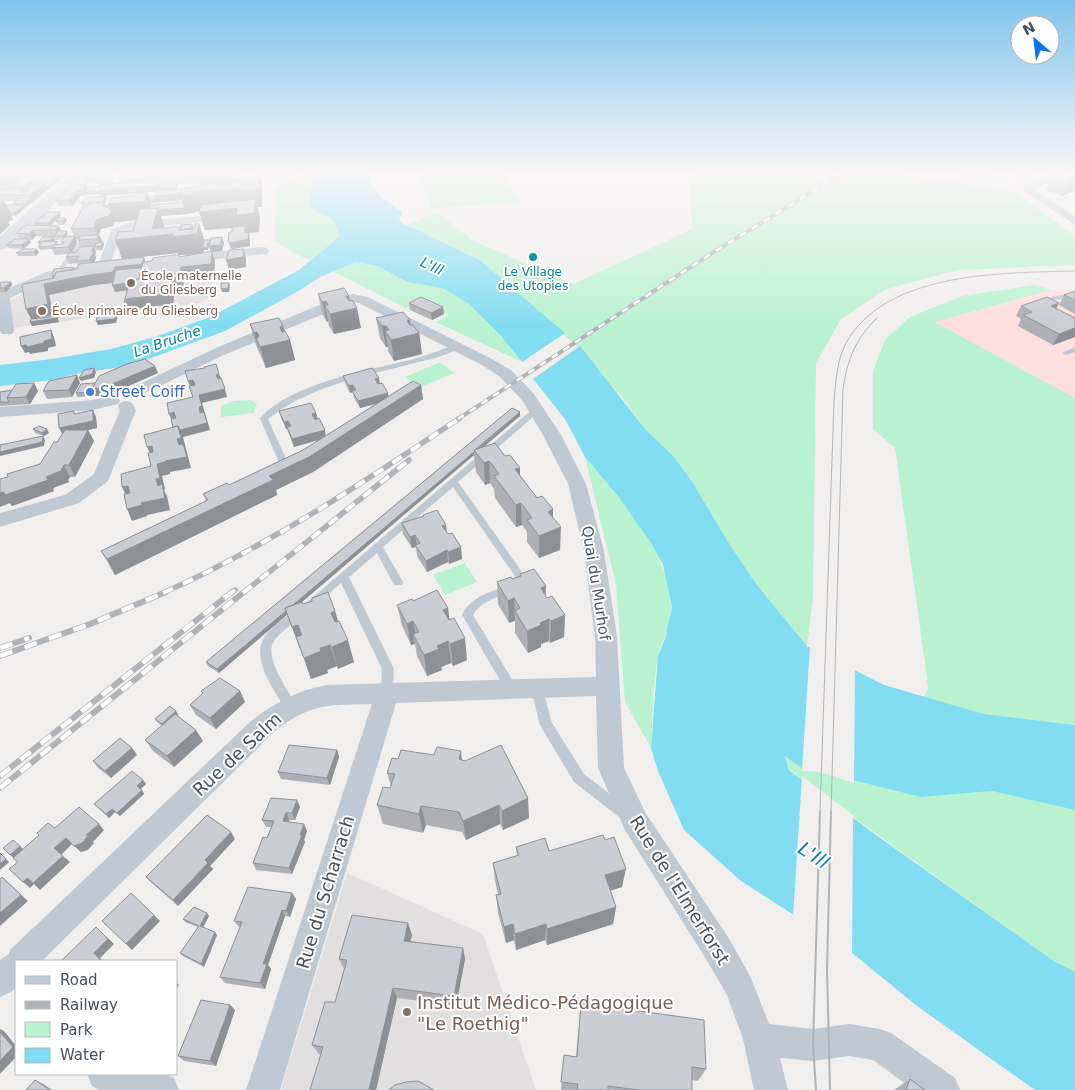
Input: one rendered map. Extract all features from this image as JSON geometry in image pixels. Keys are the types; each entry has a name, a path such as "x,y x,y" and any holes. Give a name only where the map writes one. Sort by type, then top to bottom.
{"main road":[{"path":"0,245 25,223"}],"street":[{"path":"7,331 2,297 60,272 108,266 116,232 122,228 170,223"},
{"path":"172,260 263,251"},
{"name":"Quai du Murhof","path":"123,400 221,351 340,301 353,298 363,300 505,373 524,392 537,410 577,484 594,551 606,637 607,686"},
{"path":"0,412 93,405 123,400 128,410 102,477 72,499 0,520"},
{"name":"Rue de Salm","path":"27,960 260,729 290,706 302,700 326,695 607,686"},
{"name":"Rue de l'Elmerforst","path":"607,686 611,768 635,821 717,948 739,987 759,1039 771,1090"},
{"name":"Rue du Scharrach","path":"263,1090 386,694"},
{"path":"759,1039 814,1045 849,1040 879,1045 943,1090"},
{"path":"105,1075 162,1090"}],"lane":[{"path":"60,272 80,243"},
{"path":"1053,298 1075,296"},
{"path":"286,470 264,418 274,408 339,380 420,360 457,347"},
{"path":"1066,353 1075,349"},
{"path":"290,706 268,664 265,654 270,638 537,410"},
{"path":"453,481 522,579 521,584 514,588 474,603 467,614 525,690 579,778 635,821"},
{"path":"378,546 398,582"},
{"path":"343,576 388,669 386,694"}],"shaded area":[{"path":"215,259 210,297 200,303 12,328 9,301 57,276"},
{"path":"1051,290 1075,290 1075,398 933,322"},
{"name":"Institut Médico-Pédagogique \"Le Roethig\"","path":"347,873 483,934 536,1090 281,1090"}],"green space":[{"path":"275,223 335,223 340,236 310,260 293,253 275,241"},
{"path":"411,223 451,223 473,241 574,284 692,229 692,223 1057,223 1075,236 1075,265 957,270 884,290 841,319 816,363 813,599 807,646 757,585 728,542 693,483 674,457 646,430 622,397 556,325 480,260 427,235 422,230 403,226"},
{"path":"355,262 377,266 407,282 442,288 468,303 501,336 522,362 436,322 449,315 420,301 406,308 332,271"},
{"path":"1035,285 1051,290 934,322 1075,398 1075,725 984,714 924,697 928,688 895,448 873,429 873,371 885,340 910,317 962,296"},
{"path":"440,362 454,373 419,388 405,377"},
{"path":"251,400 257,405 253,413 221,417 221,406 234,401"},
{"path":"585,457 640,525 652,544 668,584 671,612 656,668 651,748 625,702 616,584"},
{"path":"465,563 477,582 445,595 433,575"},
{"path":"785,755 803,769 819,769 921,797 992,791 1075,810 1075,972 1054,961 811,787 789,769"}],"water":[{"path":"335,223 402,223 480,260 565,333 522,362 501,336 468,303 442,288 407,282 377,266 355,262 320,277 295,293 225,331 129,366 80,373 52,380 0,386 0,365 111,349 155,337 210,317 299,270 340,236"},
{"name":"L'Ill","path":"580,346 646,430 674,457 693,483 728,542 757,585 807,646 884,685 984,714 1075,725 1075,810 992,791 921,797 837,776 820,769 803,769 785,756 789,770 876,835 1054,961 1075,972 1075,1090 1035,1090 917,1006 851,952 741,881 684,830 658,771 651,748 658,656 665,639 672,607 663,565 651,543 618,496 585,457 565,419 533,379"}],"pier":[{"path":"810,645 855,668 854,783 819,772 802,771"},
{"path":"802,776 853,815 852,956 793,918"}],"building":[{"path":"74,223 96,223 94,228 71,229"},
{"path":"136,223 154,223 152,229 179,227 179,230 194,229 195,224 199,224 197,234 172,237 173,234 115,240 118,232 133,231"},
{"path":"192,224 192,228 180,230 181,225"},
{"path":"26,225 59,226 55,230 33,230 29,234 16,233"},
{"path":"245,226 245,233 249,233 248,239 230,243 228,241 229,232 232,232 232,227"},
{"path":"58,231 67,231 63,236 54,236"},
{"path":"99,235 97,239 78,240 80,236"},
{"path":"75,236 68,247 52,248 54,245 63,244 64,242 61,242 64,237"},
{"path":"43,237 53,237 51,240 38,242"},
{"path":"222,237 220,245 209,246 211,238"},
{"path":"15,239 29,239 22,245 7,245"},
{"path":"204,240 210,240 207,247 203,247"},
{"path":"57,241 53,246 38,247 42,242"},
{"path":"103,242 101,246 95,247 96,243"},
{"path":"94,246 91,251 94,251 89,260 76,261 79,256 66,257 69,253 77,252 80,247"},
{"path":"23,249 37,249 34,252 16,253"},
{"path":"244,249 243,257 226,260 229,250"},
{"path":"212,251 211,264 181,267 179,278 172,278 169,294 125,299 130,280 139,279 143,262 152,261 153,258 174,255 179,255 179,257"},
{"path":"144,257 142,264 115,267 113,272 44,284 48,304 26,309 22,286 24,284 54,278 56,272 77,269 79,264"},
{"path":"73,267 72,270 56,272 52,276 54,269"},
{"path":"141,268 139,279 130,280 129,283 112,285 116,270"},
{"path":"11,282 4,288 0,288 0,283"},
{"path":"221,283 229,283 228,288 221,289"},
{"path":"344,288 349,296 346,296 349,301 352,300 357,308 330,314 325,306 328,305 326,301 322,302 318,294"},
{"path":"1075,291 1075,300 1064,295"},
{"path":"421,297 443,307 431,313 409,303"},
{"path":"1047,297 1059,303 1051,306 1075,318 1075,328 1059,334 1023,315 1032,312 1021,306"},
{"path":"125,299 128,306 123,306"},
{"path":"188,308 188,312 182,313 182,309"},
{"path":"116,312 115,319 96,321 98,314"},
{"path":"403,312 410,320 407,321 410,325 413,325 419,333 391,340 385,331 389,330 386,326 382,326 376,318"},
{"path":"57,316 57,318 30,322 31,319"},
{"path":"279,318 283,326 280,327 282,332 285,331 290,340 260,347 256,338 259,337 257,332 254,333 250,324"},
{"path":"51,330 52,339 27,347 26,345 21,346 20,337"},
{"path":"145,359 155,366 105,387 92,389 99,376 127,364"},
{"path":"216,364 219,374 216,375 218,379 221,378 225,389 199,395 202,406 199,407 200,413 204,412 207,423 180,430 178,426 173,427 171,419 176,418 174,412 169,414 167,403 193,397 189,386 195,385 193,380 188,381 185,371"},
{"path":"94,368 92,374 79,378 84,370"},
{"path":"372,368 379,378 375,379 378,384 382,383 388,393 358,401 352,391 356,390 353,385 349,386 343,376"},
{"path":"77,375 69,390 43,391 49,381"},
{"path":"413,381 421,385 309,457 269,476 273,480 107,559 101,551 208,500 203,494 227,483 229,485 303,450"},
{"path":"34,383 26,397 7,398 16,384"},
{"path":"95,383 92,389 94,392 76,393 81,384"},
{"path":"12,390 7,398 9,402 0,402 0,392"},
{"path":"311,403 316,413 312,414 315,420 319,418 325,430 292,439 287,427 291,426 288,421 284,422 279,411"},
{"path":"512,408 520,412 293,605 285,608 286,611 217,669 206,662"},
{"path":"93,410 93,421 59,428 58,414 74,411 74,414"},
{"path":"39,426 47,429 42,433 33,429"},
{"path":"178,426 181,438 177,439 179,445 183,444 187,457 157,464 160,478 156,479 158,486 162,484 165,498 141,503 142,505 127,509 124,494 130,493 128,486 122,487 121,474 151,466 148,453 153,452 152,446 147,447 144,435"},
{"path":"65,430 88,430 69,465 64,465 61,470 63,470 46,477 48,480 5,495 4,492 0,493 0,479 8,477 7,474 40,464 54,442 57,442"},
{"path":"43,436 42,442 0,452 0,445"},
{"path":"495,443 505,456 510,455 520,468 515,469 537,498 542,496 553,509 548,512 561,527 539,536 527,520 532,518 521,503 516,505 494,476 499,474 494,467 489,461 484,463 474,450"},
{"path":"437,510 446,525 442,526 448,534 452,533 461,547 448,552 447,550 426,561 415,545 420,543 415,535 410,537 402,523"},
{"path":"534,569 546,586 541,588 547,598 552,596 565,615 551,621 549,619 527,631 515,611 520,608 514,598 508,601 497,582 521,576 520,574"},
{"path":"437,590 448,608 443,610 449,620 454,618 465,638 450,644 448,641 437,646 439,649 424,655 413,634 419,632 413,621 407,624 397,605 412,599 413,601"},
{"path":"328,592 335,611 331,613 335,622 339,621 348,640 332,647 330,645 320,648 321,651 304,658 296,637 302,635 298,625 292,627 285,608 302,602 303,604 312,601 312,598"},
{"path":"220,678 240,691 210,718 190,705 203,693 201,691"},
{"path":"170,706 176,711 162,724 155,719"},
{"path":"175,714 196,730 167,756 145,740"},
{"path":"120,738 132,748 105,771 93,761"},
{"path":"289,745 337,750 327,778 278,772"},
{"path":"501,745 528,798 502,811 499,805 463,821 459,812 421,806 419,814 377,805 383,787 390,788 395,774 387,773 392,758 398,759 401,750 434,755 437,747 461,751 459,759 465,761"},
{"path":"132,771 143,780 137,786 142,790 117,813 112,809 106,814 94,804"},
{"path":"271,798 297,800 292,813 286,813 283,821 304,824 300,835 302,835 289,868 253,863 263,837 267,838 274,821 262,820"},
{"path":"79,807 99,824 86,835 88,836 82,843 74,846 66,838 54,848 63,856 33,883 27,878 23,882 9,869 18,862 13,858 39,835 37,833 48,823 55,828"},
{"path":"207,815 231,832 205,860 208,863 173,900 146,877"},
{"path":"603,835 605,840 614,837 626,869 605,875 616,907 547,929 546,924 515,934 513,924 504,927 496,895 501,894 493,863 519,855 516,847 545,838 549,851"},
{"path":"13,840 20,846 10,855 3,848"},
{"path":"0,853 6,859 0,864"},
{"path":"2,877 21,895 0,913 0,879"},
{"path":"248,887 292,893 286,911 282,910 263,964 267,964 260,983 220,977 242,922 234,921"},
{"path":"131,893 154,915 126,944 102,921"},
{"path":"194,907 207,913 200,926 215,932 201,964 180,953 199,926 183,919"},
{"path":"352,915 408,923 404,941 463,948 454,996 393,988 369,1090 310,1090 323,1047 312,1045 325,1002 335,1002 347,960 339,959"},
{"path":"96,927 108,939 94,953 100,960 62,960"},
{"path":"201,1000 230,1005 210,1061 178,1056"},
{"path":"581,1003 704,1020 706,1069 692,1067 692,1090 638,1090 608,1086 608,1090 577,1090 578,1084 561,1082 564,1055 577,1057"},
{"path":"0,1032 13,1047 0,1061"},
{"path":"910,1079 925,1090 906,1090"},
{"path":"35,1080 50,1090 26,1090"},
{"path":"418,1081 434,1090 389,1090 395,1085"}],"tram line":[{"path":"820,813 834,401 838,368 845,345 868,316 892,300 921,288 952,280 984,275 1075,271"},
{"path":"831,813 843,389 847,368 854,350 863,333 877,318"},
{"path":"816,1090 813,1045 820,812"},
{"path":"830,1090 827,970 831,812"}],"railway":[{"path":"458,419 761,223"},
{"path":"163,593 202,575 278,534 352,489 460,418"},
{"path":"243,593 409,460"},
{"path":"231,593 235,590"},
{"path":"0,656 90,624 166,592"},
{"path":"0,776 232,592"},
{"path":"0,788 244,592"},
{"path":"0,648 29,638"}],"place":[{"name":"Le Village des Utopies","path":"533,257"},
{"name":"École maternelle du Gliesberg","path":"131,283"},
{"name":"École primaire du Gliesberg","path":"42,311"},
{"name":"Street Coiff","path":"90,392"},
{"name":"Institut Médico-Pédagogique \"Le Roethig\"","path":"407,1012"}],"water label":[{"name":"La Bruche","path":"167,341"}]}
